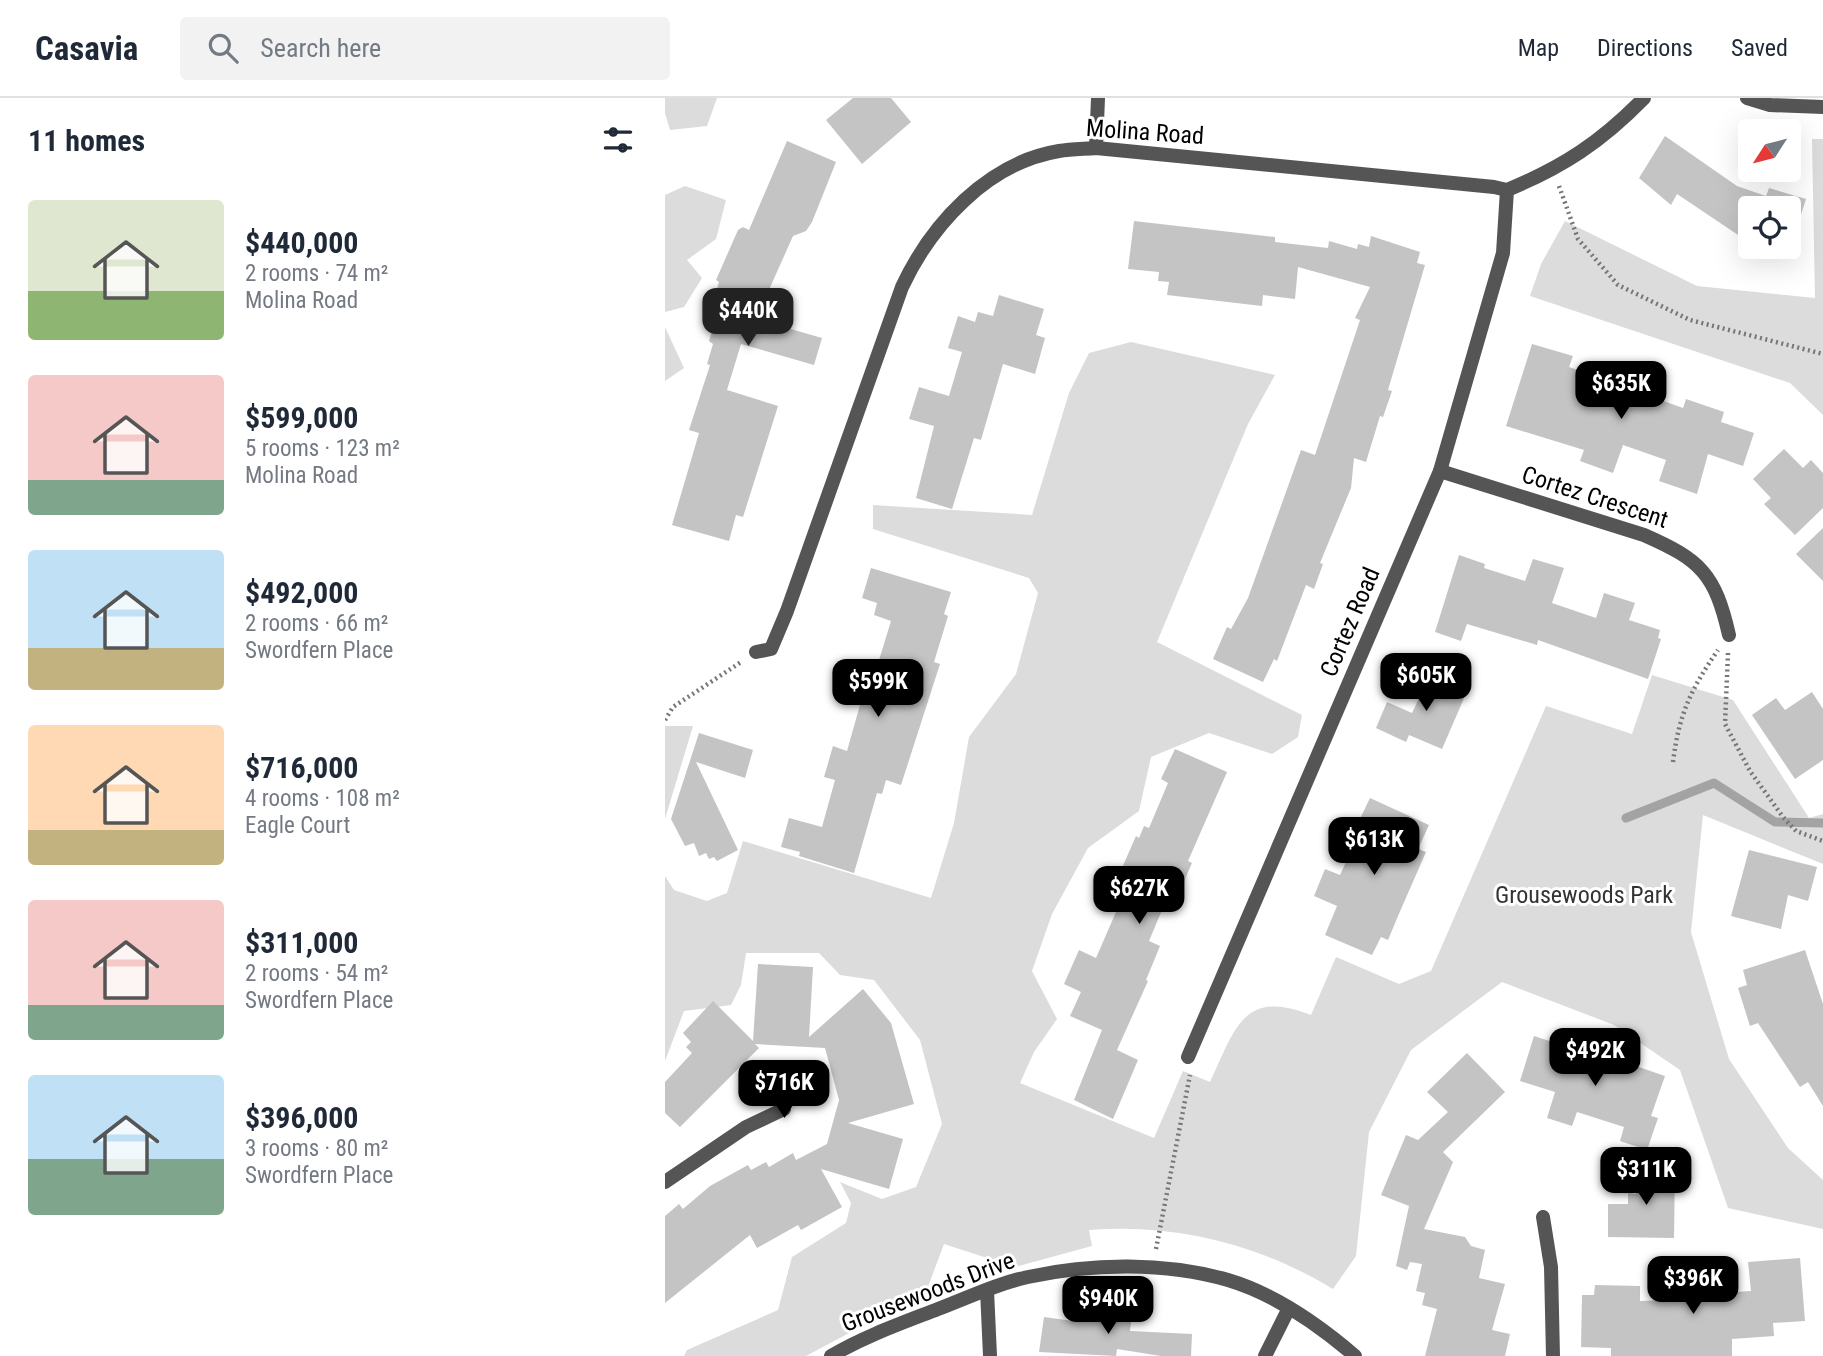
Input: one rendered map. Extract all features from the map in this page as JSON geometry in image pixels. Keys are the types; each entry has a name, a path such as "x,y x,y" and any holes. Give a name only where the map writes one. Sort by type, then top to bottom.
{"street":[{"path":"1096,148 1098,98"},
{"path":"1507,190 1554,170 1593,145 1644,98"},
{"path":"1747,98 1770,105 1823,107"},
{"name":"Molina Road","path":"756,652 771,649 787,611 902,287 935,229 962,203 1024,162 1058,151 1096,148 1507,190"},
{"name":"Cortez Road","path":"1188,1057 1440,471 1503,253 1507,190"},
{"name":"Cortez Crescent","path":"1440,471 1644,535 1671,546 1691,559 1720,595 1728,635"},
{"path":"665,1182 746,1127 784,1109"},
{"path":"1543,1217 1551,1267 1553,1356"},
{"name":"Grousewoods Drive","path":"831,1356 860,1339 987,1290 1025,1277 1077,1268 1153,1268 1229,1280 1289,1308 1327,1331 1355,1356"},
{"path":"987,1290 990,1356"},
{"path":"1265,1356 1289,1308"}],"path":[{"path":"1554,170 1578,239 1618,285 1691,320 1823,354"},
{"path":"1673,761 1677,724 1697,680 1728,635"},
{"path":"1728,635 1725,724 1750,771 1783,817 1796,831 1823,841"},
{"path":"665,720 673,707 756,652"},
{"path":"1153,1268 1191,1079 1188,1057"}],"green space":[{"path":"665,98 717,98 707,126 670,130 665,113"},
{"path":"1812,139 1823,139 1823,415 1790,383 1530,296 1541,264 1565,221 1697,286 1815,298"},
{"path":"685,186 726,200 716,239 687,260 702,278 684,307 665,312 665,195"},
{"path":"665,327 684,368 665,381"},
{"name":"Grousewoods Park","path":"1131,342 1275,375 1248,424 1157,642 1302,715 1298,737 1272,754 1209,733 1151,757 1139,811 1088,848 1052,914 1032,971 1057,1019 1034,1052 1020,1083 1154,1138 1183,1071 1210,1082 1235,1030 1244,1018 1256,1010 1270,1007 1288,1008 1311,1015 1336,957 1399,984 1431,971 1546,706 1632,734 1652,675 1733,700 1809,818 1823,814 1823,864 1703,815 1691,932 1729,1059 1788,1148 1823,1180 1823,1229 1728,1208 1680,1070 1614,1025 1502,982 1411,1050 1369,1132 1356,1256 1333,1289 1305,1273 1246,1249 1215,1240 1153,1230 1089,1230 1092,1246 1015,1267 944,1244 926,1292 806,1356 684,1356 687,1350 778,1310 792,1257 846,1223 851,1203 840,1182 882,1199 916,1187 942,1124 920,1040 874,980 840,975 819,953 746,953 741,985 731,1005 684,1011 665,1061 665,876 674,890 707,901 727,893 743,841 931,898 954,823 969,737 1016,674 1038,593 1029,578 873,529 873,505 1032,515 1069,393 1089,353"},
{"path":"665,726 693,726 665,819"}],"building":[{"path":"853,98 891,98 911,122 862,164 826,120"},
{"path":"1665,136 1737,186 1766,196 1738,196 1738,235 1677,194 1671,205 1639,178"},
{"path":"787,141 836,162 812,222 806,231 793,236 756,319 822,338 814,365 741,344 727,390 778,406 743,517 736,515 729,541 672,525 699,433 689,430 710,365 707,364 713,344 709,341 713,328 706,326 719,282 716,280 738,230 743,227 749,230"},
{"path":"1769,188 1796,196 1766,196"},
{"path":"1801,198 1806,199 1801,215"},
{"path":"1134,221 1275,237 1275,242 1328,248 1329,241 1357,249 1358,244 1369,247 1371,236 1420,252 1417,263 1425,265 1388,390 1392,391 1383,417 1380,416 1366,462 1354,458 1351,488 1320,563 1323,564 1314,589 1306,585 1277,661 1274,659 1263,682 1213,659 1227,627 1231,629 1248,598 1301,450 1315,455 1360,320 1355,318 1370,287 1298,267 1295,299 1263,295 1262,306 1167,295 1169,282 1158,281 1159,272 1128,269"},
{"path":"999,295 1044,309 1036,335 1045,338 1035,374 1003,364 981,440 974,438 952,509 916,498 934,426 909,419 919,387 949,396 962,352 948,348 958,316 975,322 978,312 993,316"},
{"path":"1532,344 1573,356 1569,367 1683,408 1686,399 1724,412 1721,422 1754,433 1743,466 1708,454 1697,494 1659,481 1666,460 1623,445 1613,473 1580,461 1584,450 1506,426"},
{"path":"1784,449 1803,468 1811,460 1823,473 1823,508 1795,535 1764,504 1771,498 1753,479"},
{"path":"1823,528 1823,581 1796,554"},
{"path":"1459,555 1485,564 1484,568 1525,581 1533,559 1564,568 1552,603 1596,618 1604,593 1635,603 1629,620 1660,630 1658,638 1661,639 1648,679 1538,640 1537,645 1467,624 1461,641 1435,632"},
{"path":"871,568 951,592 944,614 948,616 934,662 940,664 901,785 886,780 882,794 877,793 854,873 799,856 800,852 781,847 789,818 822,827 835,780 824,777 833,746 847,751 860,705 840,699 850,666 875,673 891,621 874,615 877,603 862,598"},
{"path":"1431,673 1468,689 1442,749 1409,735 1406,742 1376,728 1387,702 1412,713"},
{"path":"1812,692 1823,709 1823,760 1795,779 1752,715 1776,698 1785,710"},
{"path":"699,733 753,750 745,778 696,762 738,850 717,861 714,857 709,859 706,853 699,856 694,843 685,846 671,819"},
{"path":"1175,749 1227,772 1188,861 1192,863 1175,902 1167,898 1149,941 1160,946 1146,980 1148,981 1117,1050 1138,1060 1113,1119 1074,1100 1102,1030 1070,1016 1081,992 1064,984 1079,950 1096,958 1129,882 1118,877 1136,836 1139,838 1144,826 1149,828 1168,783 1161,779"},
{"path":"1370,798 1429,825 1418,849 1426,852 1388,940 1381,937 1372,955 1325,935 1337,906 1314,896 1325,869 1340,875 1361,829 1356,827"},
{"path":"1749,850 1817,867 1808,901 1788,895 1781,929 1731,916"},
{"path":"1805,950 1823,1004 1823,1106 1808,1082 1800,1087 1758,1023 1750,1026 1738,988 1747,985 1743,970"},
{"path":"758,964 813,967 809,1037 863,989 891,1023 914,1104 848,1123 903,1139 889,1189 821,1169 842,1207 801,1230 798,1225 757,1248 750,1235 665,1303 665,1216 679,1204 683,1209 710,1186 748,1165 751,1170 766,1162 769,1167 793,1153 796,1160 827,1144 839,1100 825,1048 755,1044 759,1048 680,1127 665,1113 665,1082 692,1053 686,1047 691,1042 683,1033 713,1001 753,1041"},
{"path":"1534,1036 1568,1047 1569,1043 1665,1076 1651,1116 1658,1118 1647,1150 1620,1141 1624,1127 1577,1112 1572,1126 1547,1118 1555,1092 1520,1081"},
{"path":"1467,1053 1505,1092 1443,1152 1453,1162 1424,1229 1465,1237 1471,1246 1485,1250 1479,1278 1505,1284 1492,1330 1510,1334 1505,1356 1425,1356 1437,1309 1422,1305 1425,1293 1416,1291 1422,1264 1410,1262 1407,1270 1396,1266 1409,1206 1381,1195 1406,1135 1418,1140 1448,1112 1427,1092"},
{"path":"1636,1168 1675,1169 1674,1238 1608,1237 1608,1204 1628,1204 1628,1193 1636,1194"},
{"path":"1800,1258 1805,1321 1773,1323 1774,1336 1732,1339 1732,1356 1611,1356 1611,1348 1581,1347 1582,1295 1594,1295 1595,1285 1640,1286 1640,1301 1706,1299 1706,1294 1751,1291 1748,1262"},
{"path":"1075,1306 1132,1314 1130,1331 1192,1334 1191,1356 1161,1356 1117,1349 1116,1356 1039,1352 1044,1317 1073,1321"}],"waterway":[{"path":"1626,818 1714,783 1775,822 1823,823"}]}
